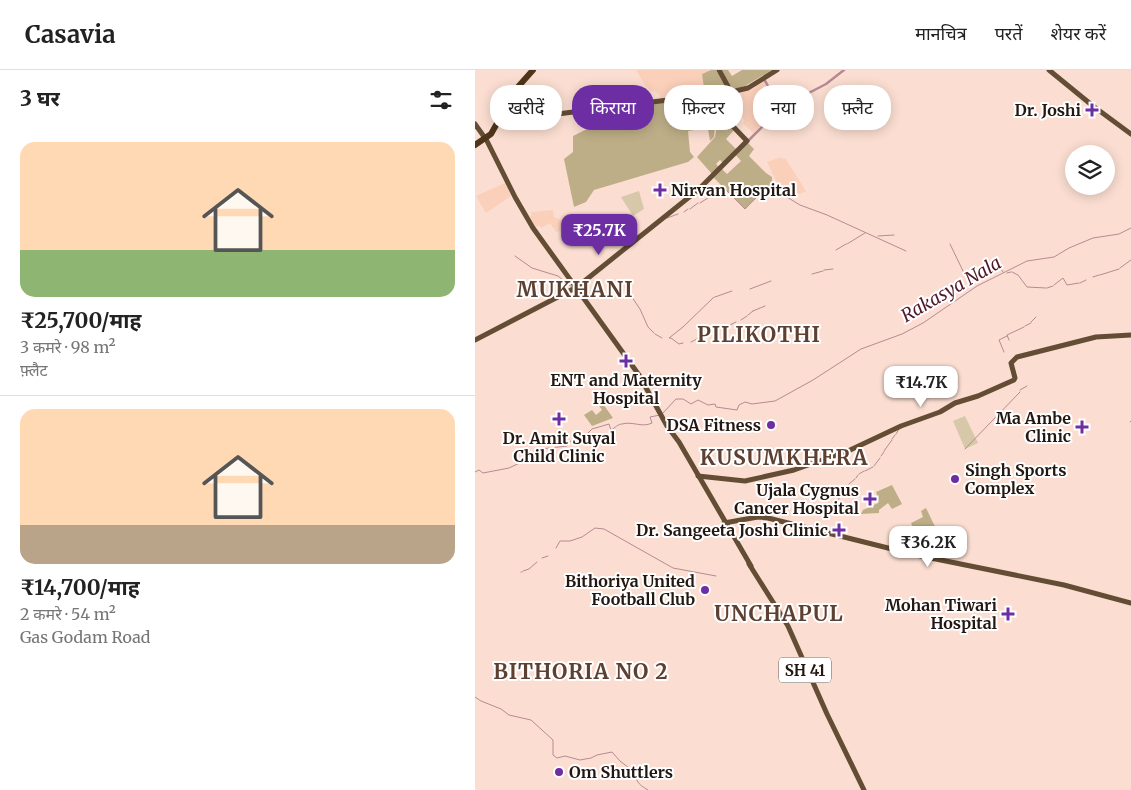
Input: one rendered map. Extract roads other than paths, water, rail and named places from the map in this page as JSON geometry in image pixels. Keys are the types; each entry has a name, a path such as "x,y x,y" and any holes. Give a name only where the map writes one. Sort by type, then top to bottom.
{"highway":[{"path":"520,85 533,70"},
{"path":"475,146 487,140 493,130"}],"main road":[{"path":"719,70 727,85"},
{"path":"743,90 777,70"},
{"path":"1049,70 1131,134"},
{"path":"562,114 664,102"},
{"path":"475,124 487,140"},
{"path":"475,340 576,287 698,190 747,141 737,130"},
{"name":"SH 41","path":"487,140 520,203 545,244 592,307 648,388 724,523 787,625 818,695 864,790"},
{"path":"698,476 745,481 794,470 848,451 901,426 1014,380 1011,363 1017,357 1095,337 1131,335"},
{"path":"724,523 758,517 767,518 916,555 1064,585 1131,603"}],"waterway":[{"path":"749,140 782,107 826,84 844,70"},
{"path":"764,79 767,85"},
{"path":"724,188 745,209 766,187 770,187"},
{"path":"772,188 800,205 827,215 906,251"},
{"path":"700,203 722,189"},
{"path":"690,209 698,203"},
{"path":"684,212 688,209"},
{"path":"667,218 678,214"},
{"name":"Rakasya Nala","path":"663,413 676,399 683,399 691,404 698,400 708,405 715,404 716,407 737,410 739,405 745,402 752,404 775,401 813,380 861,349 902,334 923,323 977,286 1027,261 1054,257 1069,248 1093,238 1119,234 1131,228"},
{"path":"847,244 865,233"},
{"path":"878,236 894,235"},
{"path":"836,250 846,244"},
{"path":"950,244 964,273"},
{"path":"515,256 532,268 558,276 573,288"},
{"path":"1120,268 1131,260"},
{"path":"970,282 1000,267 1003,272"},
{"path":"824,270 833,269"},
{"path":"1100,275 1119,269"},
{"path":"812,274 823,271"},
{"name":"Rakasya Nala","path":"1007,273 1011,272"},
{"path":"1012,272 1018,275 1027,287 1046,288"},
{"path":"966,274 969,280"},
{"path":"1093,277 1099,275"},
{"path":"1054,285 1063,278 1067,285 1079,283"},
{"path":"1080,283 1086,280"},
{"path":"750,289 771,281"},
{"path":"1047,288 1053,286"},
{"path":"625,287 640,309 648,327 654,333"},
{"path":"715,297 732,291"},
{"path":"683,327 714,297"},
{"path":"753,311 765,306"},
{"path":"748,315 753,311"},
{"path":"741,320 747,316"},
{"path":"1031,322 1036,317"},
{"path":"730,325 736,322"},
{"path":"1025,326 1031,323"},
{"path":"724,328 729,325"},
{"path":"683,327 669,338 679,344 683,343"},
{"path":"1009,340 1007,335 1024,327"},
{"path":"709,333 718,330"},
{"path":"702,336 708,333"},
{"path":"655,334 662,338"},
{"path":"1004,352 999,340 1007,336"},
{"path":"691,342 701,337"},
{"path":"1020,390 1027,386"},
{"path":"965,449 1020,392"},
{"name":"Rakasya Nala","path":"475,472 479,470 483,473 509,468 526,460 533,452 541,449 567,446 575,436 584,437 592,429 609,424 611,430 626,423 648,424 652,423 650,417 660,415"},
{"path":"896,434 899,429"},
{"path":"892,439 895,435"},
{"path":"884,451 892,440"},
{"path":"881,456 884,452"},
{"path":"874,466 880,458"},
{"path":"865,471 873,467"},
{"path":"859,474 864,471"},
{"path":"849,484 855,479"},
{"path":"833,506 849,486"},
{"path":"824,516 832,507"},
{"path":"556,548 560,541 570,541 582,537 595,528 604,529 673,568 716,576"},
{"path":"542,558 548,556"},
{"path":"523,571 529,569 537,562"},
{"path":"475,697 501,709 509,715 531,720 553,740 553,755 557,758 565,756 580,760 612,752 633,771 639,784 648,790"}],"place":[{"name":"Dr. Joshi","path":"1092,110"},
{"name":"Nirvan Hospital","path":"660,190"},
{"name":"ENT and Maternity Hospital","path":"626,361"},
{"name":"Dr. Amit Suyal Child Clinic","path":"559,419"},
{"name":"DSA Fitness","path":"771,425"},
{"name":"Ma Ambe Clinic","path":"1082,427"},
{"name":"Singh Sports Complex","path":"955,479"},
{"name":"Ujala Cygnus Cancer Hospital","path":"870,499"},
{"name":"Dr. Sangeeta Joshi Clinic","path":"839,530"},
{"name":"Bithoriya United Football Club","path":"705,590"},
{"name":"Mohan Tiwari Hospital","path":"1008,614"},
{"name":"Om Shuttlers","path":"559,772"}],"district":[{"name":"MUKHANI","path":"575,289"},
{"name":"PILIKOTHI","path":"759,334"},
{"name":"KUSUMKHERA","path":"784,457"},
{"name":"UNCHAPUL","path":"779,613"},
{"name":"BITHORIA NO 2","path":"581,671"}]}
